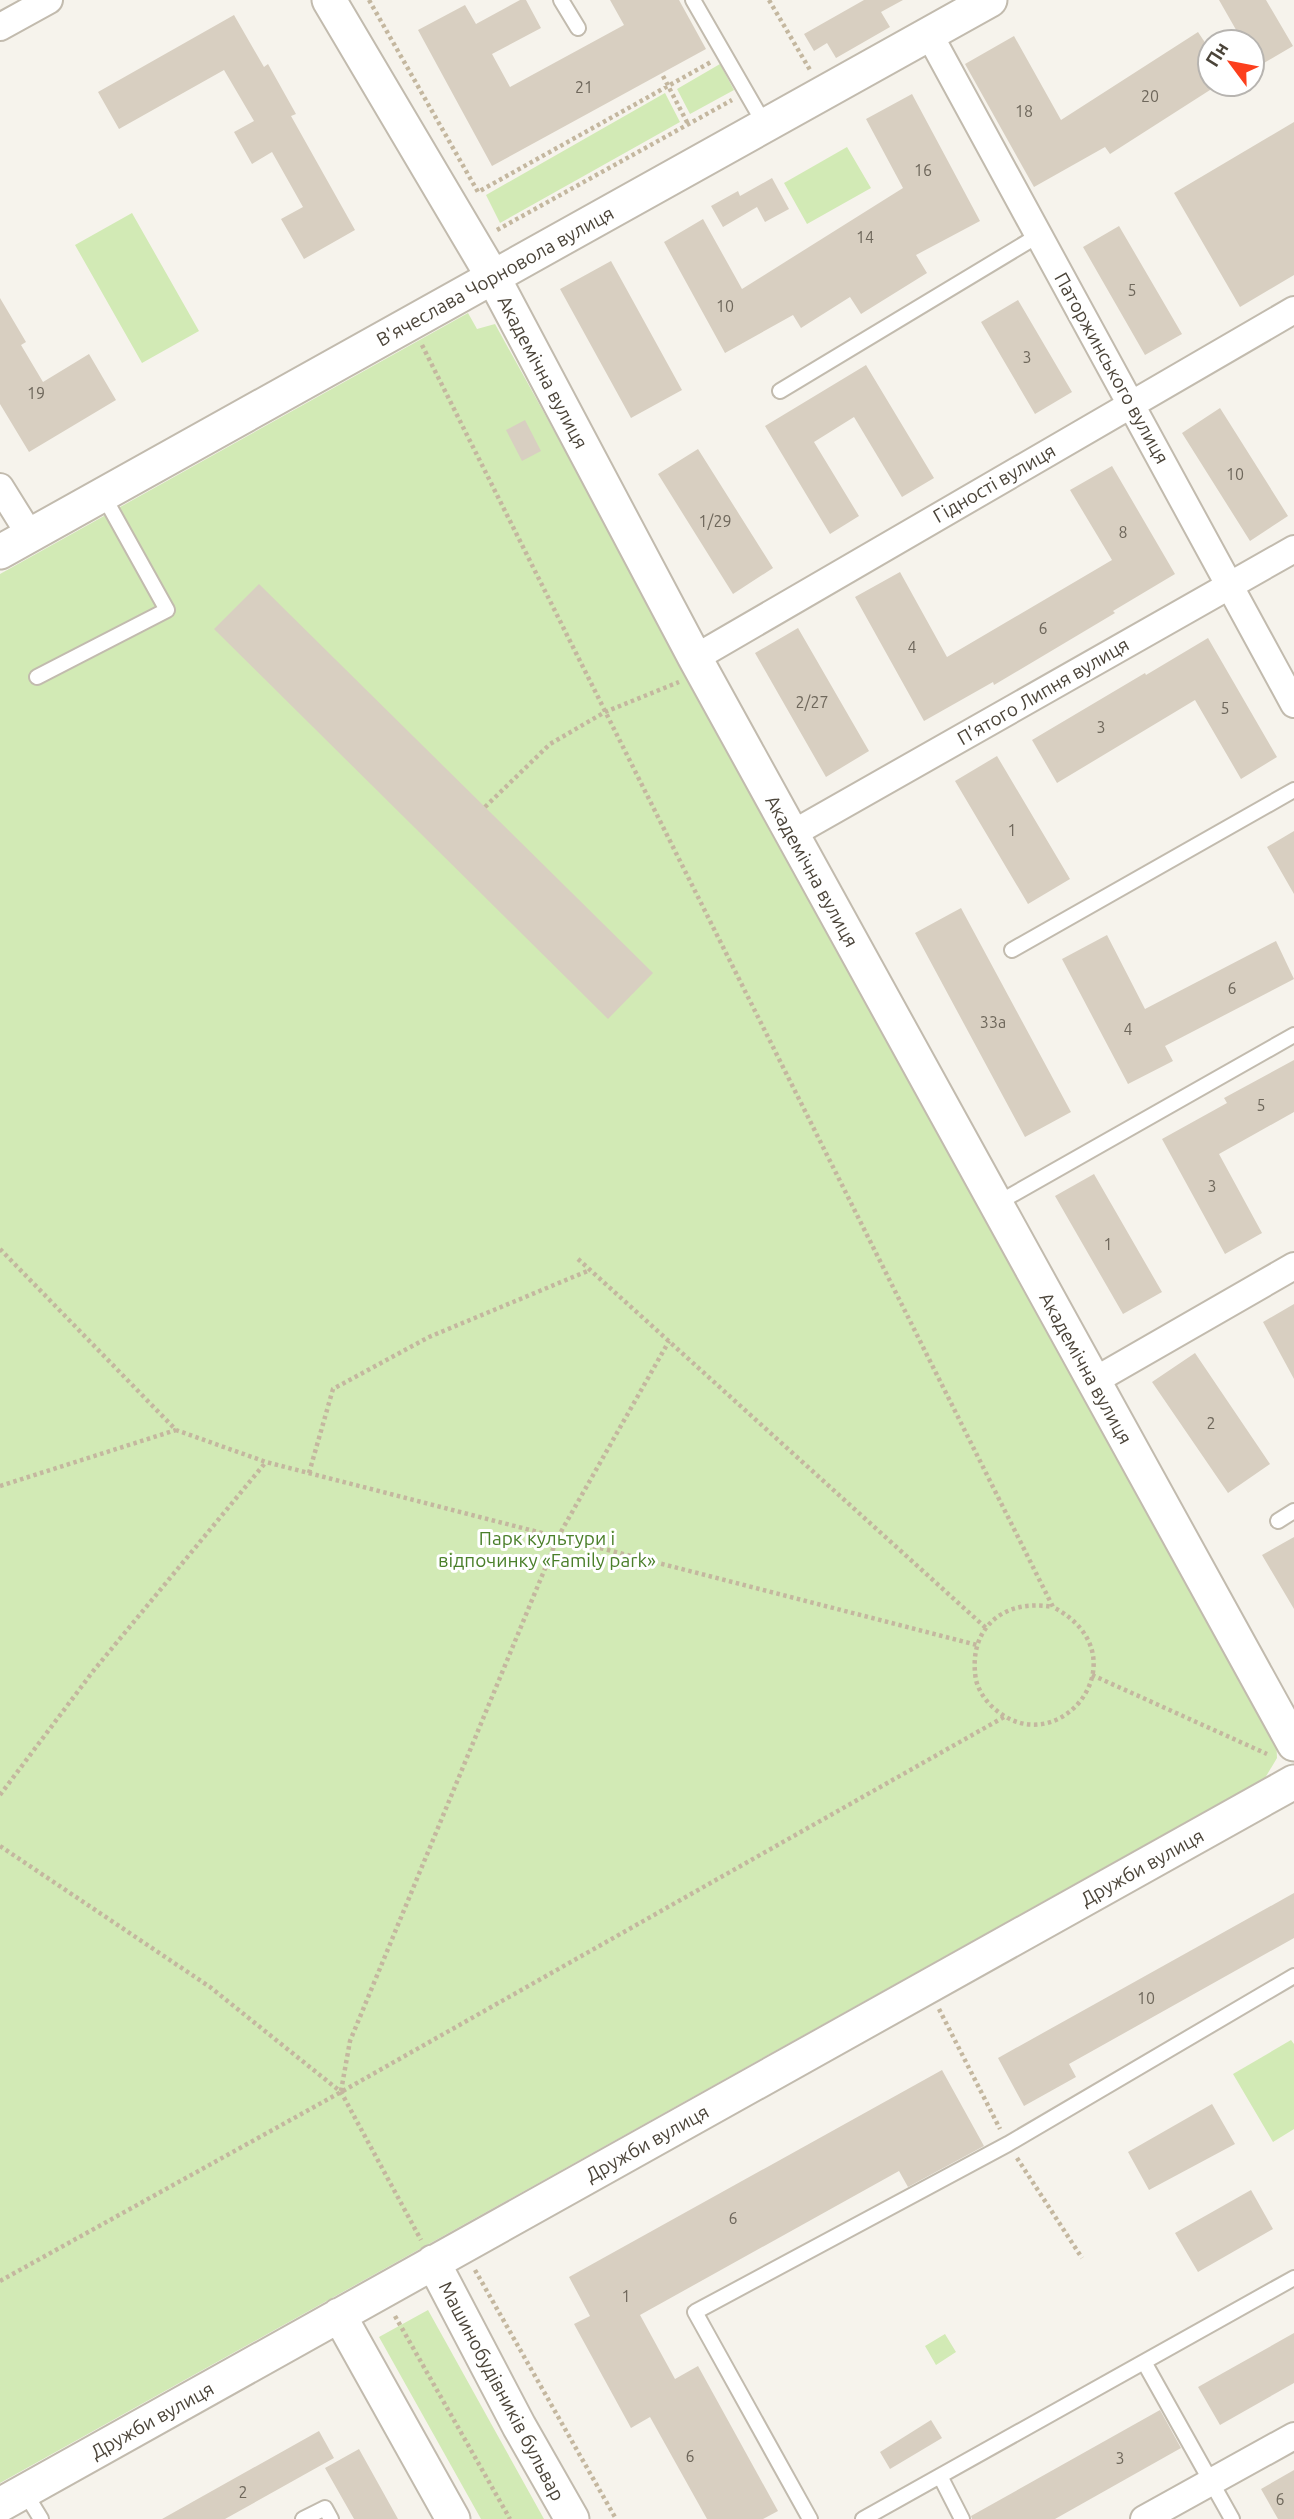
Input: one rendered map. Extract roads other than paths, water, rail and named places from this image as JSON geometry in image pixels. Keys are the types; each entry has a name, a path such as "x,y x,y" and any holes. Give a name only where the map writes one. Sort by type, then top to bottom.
{"street":[{"path":"0,27 49,0"},
{"name":"Академічна вулиця","path":"329,0 492,277 699,666 1094,1381 1288,1761"},
{"name":"В'ячеслава Чорновола вулиця","path":"0,552 990,0"},
{"name":"Паторжинського вулиця","path":"929,34 1294,704"},
{"name":"Гідності вулиця","path":"699,666 1131,403 1294,310"},
{"path":"0,487 30,535"},
{"name":"П’ятого Липня вулиця","path":"792,834 1294,549"},
{"path":"1094,1381 1294,1266"},
{"name":"Дружби вулиця","path":"12,2498 462,2246 1288,1761"},
{"name":"Машинобудівників бульвар","path":"433,2262 519,2426 572,2519"},
{"path":"339,2315 453,2519"},
{"path":"1144,2519 1294,2436"}],"lane":[{"path":"561,0 578,28"},
{"path":"692,0 765,125"},
{"path":"780,391 1039,235"},
{"path":"37,677 167,610 103,495"},
{"path":"1012,950 1294,790"},
{"path":"996,1204 1294,1035"},
{"path":"1278,1521 1294,1511"},
{"path":"810,2519 695,2312 1008,2144 1294,1976"},
{"path":"863,2519 1294,2278"},
{"path":"1144,2361 1231,2519"},
{"path":"940,2476 962,2519"},
{"path":"12,2498 41,2519"},
{"path":"303,2519 325,2508 331,2519"}],"park label":[{"name":"Парк культури і відпочинку «Family park»","path":"547,1549"}]}
